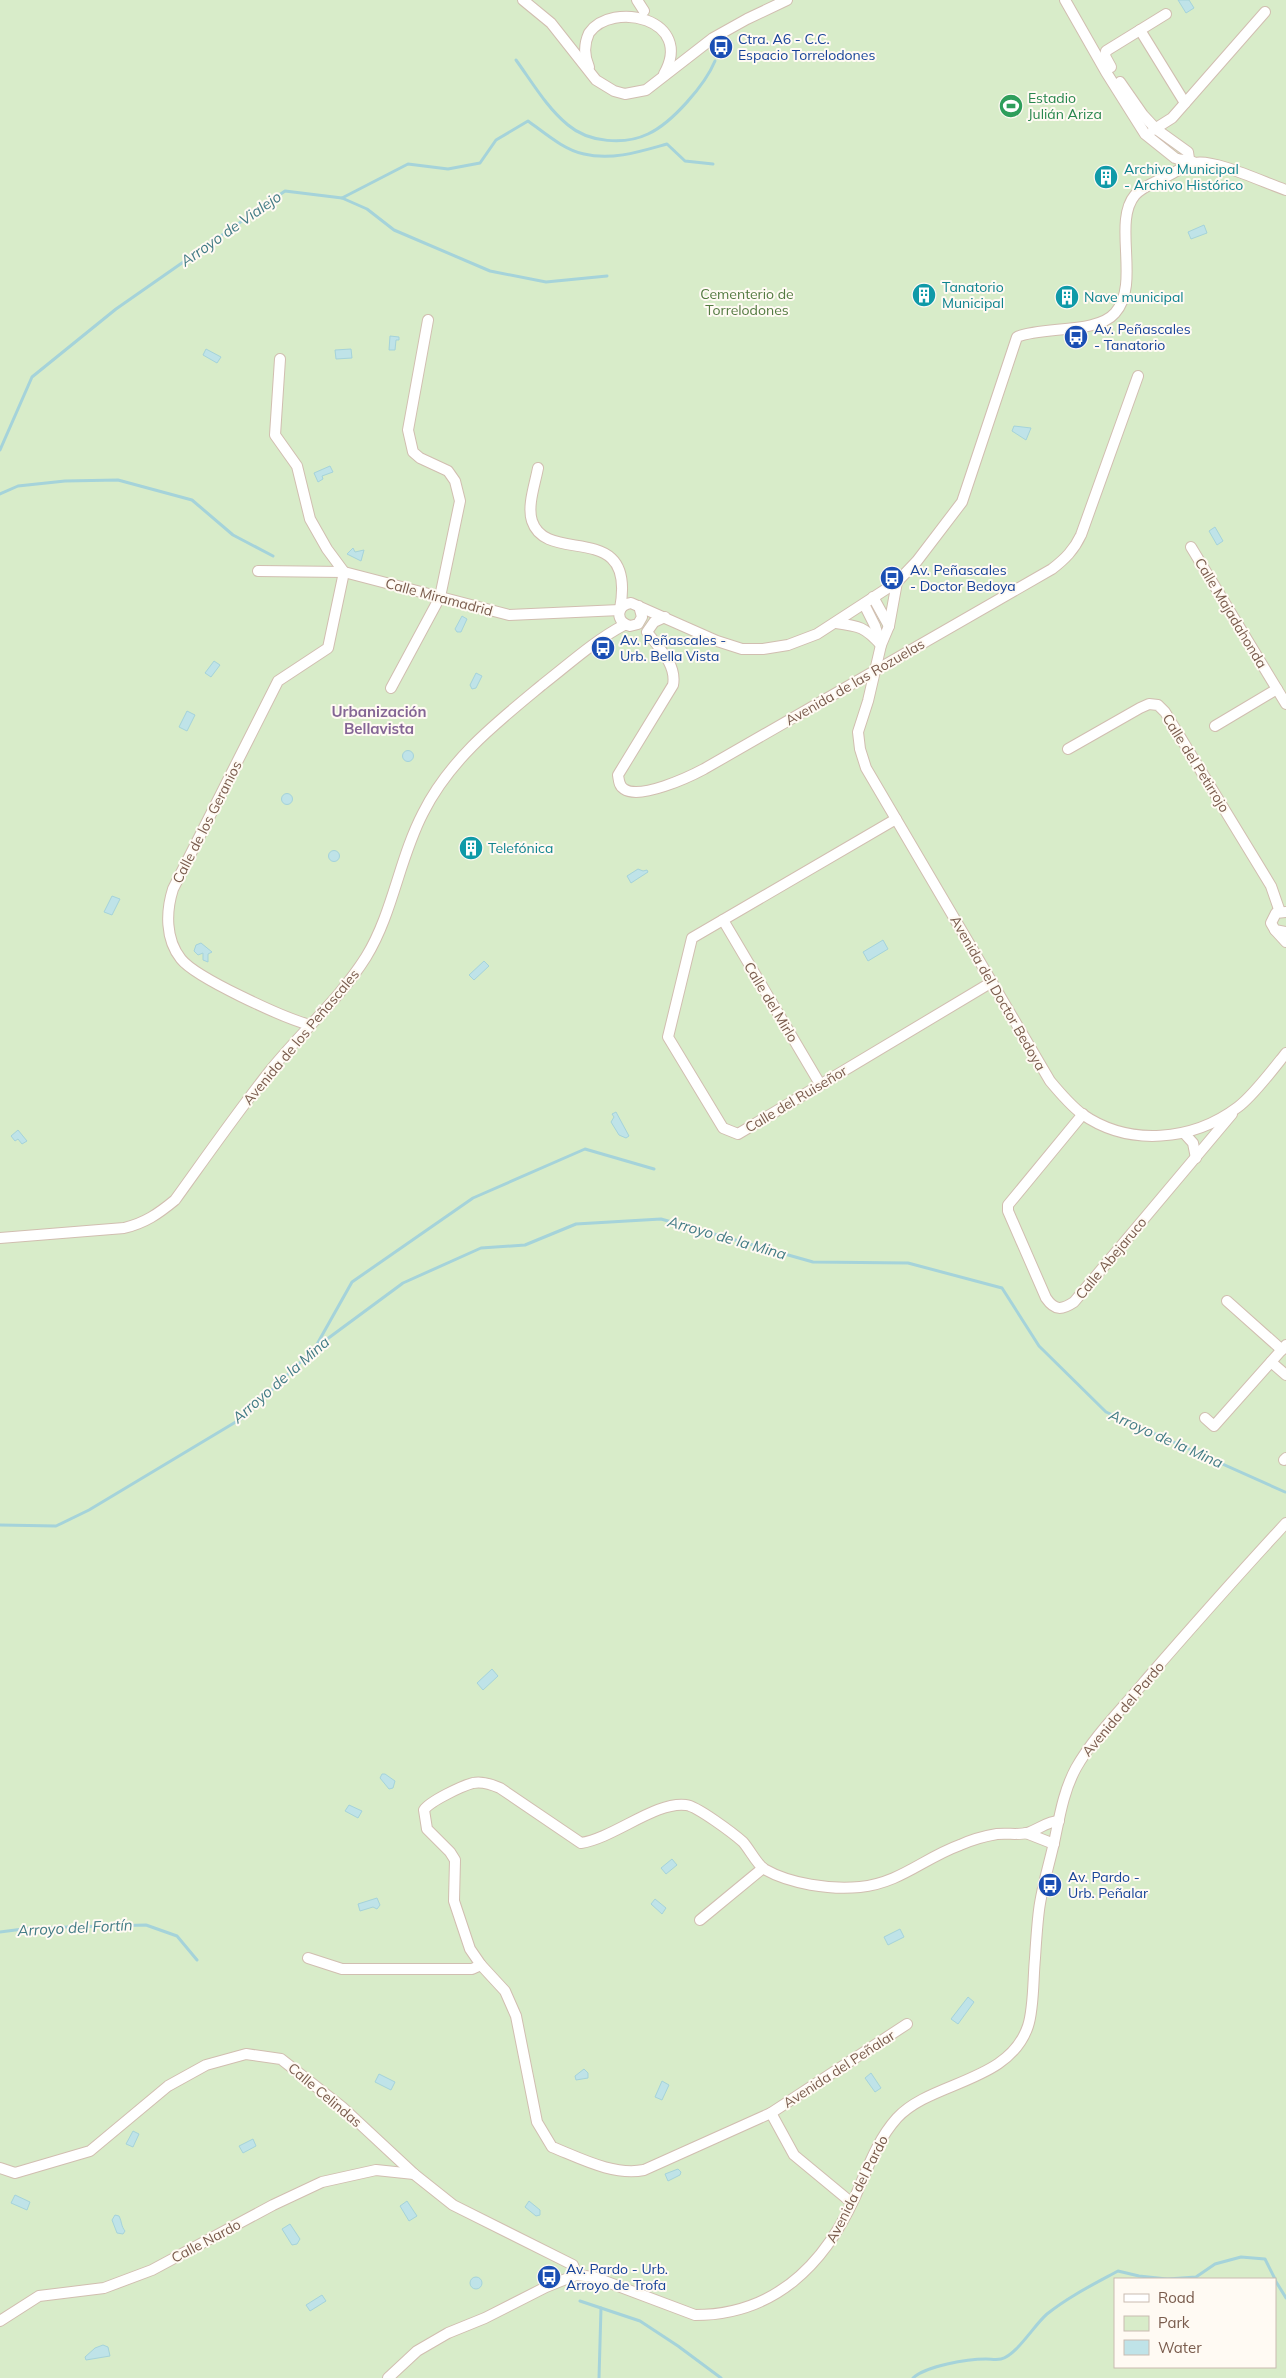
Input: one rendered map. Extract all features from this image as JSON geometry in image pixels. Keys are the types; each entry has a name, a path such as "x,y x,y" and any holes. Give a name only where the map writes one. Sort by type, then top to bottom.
{"street":[{"path":"524,0 551,23 605,87 625,94 646,90 714,38 747,19 787,0"},
{"path":"637,0 644,11 662,24 671,44 669,61 662,77"},
{"path":"1065,0 1106,72 1145,134 1175,158 1211,163 1286,190"},
{"path":"590,71 585,51 588,35 597,22 615,8 644,11"},
{"path":"1145,134 1172,118 1265,12"},
{"path":"1166,14 1109,48 1105,56 1143,115 1156,129 1188,152 1192,161"},
{"path":"1140,30 1185,103"},
{"path":"635,605 716,641 742,649 764,649 788,645 812,636 836,623 897,582 917,561 962,502 1016,337 1028,332 1099,323 1114,314 1122,302 1126,284 1126,220 1129,206 1135,195 1192,161"},
{"path":"391,688 440,597 460,501 458,489 448,471 420,458 414,452 408,430 428,320"},
{"path":"280,359 275,435 297,466 310,519 327,549 344,572"},
{"name":"Avenida de las Rozuelas","path":"641,621 672,666 675,675 673,685 618,775 619,784 625,790 631,792 684,780 1052,570 1071,553 1081,535 1138,376"},
{"path":"538,468 530,512 536,530 545,538 555,542 591,547 610,557 622,576 624,589 621,615"},
{"name":"Calle Majadahonda","path":"1191,547 1286,704"},
{"name":"Calle Miramadrid","path":"258,571 344,572 509,615 621,615"},
{"name":"Calle de los Geranios","path":"310,1025 238,994 190,968 180,958 174,946 167,918 173,889 278,681 328,648 344,572"},
{"name":"Avenida del Doctor Bedoya","path":"897,582 888,626 881,645 876,670 858,732 860,749 866,768 1050,1082 1068,1102 1083,1114 1105,1127 1124,1134 1150,1136 1184,1133 1213,1123 1239,1106 1286,1053"},
{"path":"624,589 642,613 641,621"},
{"path":"873,597 888,626"},
{"path":"864,604 875,626 881,645"},
{"path":"621,615 635,605"},
{"path":"621,615 633,626 641,621 660,616"},
{"name":"Avenida de los Peñascales","path":"0,1238 124,1228 143,1223 159,1214 175,1200 269,1071 354,975 367,955 379,930 422,814 438,787 461,757 486,732 601,638 621,615"},
{"path":"648,632 660,616"},
{"path":"836,623 858,626 869,632 881,645"},
{"path":"1215,726 1277,689"},
{"name":"Calle del Petirrojo","path":"1068,749 1140,708 1149,704 1158,705 1165,712 1271,886 1283,912"},
{"name":"Calle del Ruiseñor","path":"896,819 692,938 668,1037 723,1128 738,1134 992,982"},
{"path":"1283,912 1272,919 1286,942"},
{"name":"Calle del Mirlo","path":"723,920 820,1084"},
{"name":"Calle Abejaruco","path":"1083,1114 1008,1205 1008,1211 1046,1298 1051,1305 1058,1309 1074,1302 1239,1106"},
{"path":"1184,1133 1193,1143 1196,1158"},
{"path":"1205,1418 1214,1426 1284,1347 1227,1301"},
{"path":"1271,1362 1286,1375"},
{"name":"Avenida del Pardo","path":"576,2275 594,2278 695,2315 727,2313 764,2300 780,2291 812,2266 840,2227 883,2135 899,2116 922,2101 986,2072 1004,2059 1018,2044 1028,2026 1039,1908 1065,1792 1077,1766 1103,1730 1286,1523"},
{"name":"Avenida del Peñalar","path":"763,1868 743,1842 728,1829 688,1805 671,1805 596,1841 581,1843 500,1788 486,1782 473,1783 426,1806 424,1814 429,1832 450,1852 455,1860 455,1905 468,1944 480,1965 505,1991 516,2016 537,2122 552,2147 605,2166 631,2172 644,2170 771,2113 907,2024"},
{"path":"700,1920 763,1868 800,1882 828,1888 860,1888 888,1882 944,1851 963,1843 997,1834 1026,1833 1054,1821 1059,1821"},
{"path":"1026,1833 1054,1844"},
{"path":"308,1958 342,1969 472,1969 480,1965"},
{"name":"Calle Celindas","path":"0,2168 15,2173 90,2151 168,2086 206,2065 246,2054 281,2059 342,2107 414,2174 453,2205 573,2264 576,2275"},
{"name":"Avenida del Peñalar","path":"771,2113 794,2155 852,2203"},
{"name":"Calle Nardo","path":"0,2321 39,2296 104,2288 152,2270 273,2205 322,2182 376,2170 414,2174"},
{"path":"388,2378 417,2351 448,2333 485,2318 546,2287 576,2275"}],"green space":[{"name":"Cementerio de Torrelodones","path":"0,0 1286,0 1286,2378 0,2378"}],"water":[{"path":"1178,0 1189,0 1194,8 1186,13"},
{"path":"1204,225 1207,233 1191,239 1188,232"},
{"path":"390,336 399,337 399,340 396,340 395,350 389,350"},
{"path":"206,349 221,357 217,363 203,355"},
{"path":"351,349 352,358 336,359 335,350"},
{"path":"1014,426 1031,428 1026,440 1012,431"},
{"path":"330,466 333,472 322,476 323,479 318,482 314,473"},
{"path":"1215,527 1223,541 1217,545 1209,531"},
{"path":"353,548 355,552 364,550 361,561 347,554"},
{"path":"462,616 467,619 461,632 457,632 455,629"},
{"path":"214,661 220,665 211,677 205,673"},
{"path":"476,673 482,676 476,688 472,689 470,685"},
{"path":"187,711 195,715 187,731 179,727"},
{"path":"408,750 414,756 408,762 402,756"},
{"path":"285,794 289,794 292,799 291,803 285,804 282,801 282,797"},
{"path":"334,850 340,856 334,862 328,856"},
{"path":"638,869 647,870 648,872 631,883 627,876"},
{"path":"112,896 120,899 112,915 104,912"},
{"path":"883,940 888,949 868,961 863,952"},
{"path":"201,943 212,952 208,954 208,962 203,960 203,953 198,955 194,951 196,945"},
{"path":"484,961 489,966 474,980 469,975"},
{"path":"616,1112 629,1136 626,1138 619,1135 611,1122 614,1117 612,1114"},
{"path":"18,1130 27,1141 22,1144 18,1139 15,1141 11,1136"},
{"path":"492,1669 498,1676 483,1690 477,1683"},
{"path":"382,1774 395,1781 393,1788 389,1789 380,1778"},
{"path":"349,1805 362,1811 358,1818 345,1811"},
{"path":"672,1859 677,1865 666,1874 661,1868"},
{"path":"377,1898 380,1905 377,1909 373,1907 360,1911 358,1904"},
{"path":"655,1899 666,1908 662,1914 651,1904"},
{"path":"900,1929 904,1937 888,1945 884,1937"},
{"path":"968,1997 974,2002 958,2024 951,2019"},
{"path":"584,2069 588,2073 588,2078 576,2080 575,2076"},
{"path":"871,2073 881,2088 875,2092 865,2078"},
{"path":"379,2074 395,2082 391,2090 375,2082"},
{"path":"662,2081 669,2085 662,2100 655,2097"},
{"path":"133,2131 139,2134 133,2147 126,2144"},
{"path":"253,2139 256,2146 243,2153 239,2146"},
{"path":"678,2169 681,2172 680,2175 668,2181 665,2174"},
{"path":"15,2195 30,2202 27,2210 11,2203"},
{"path":"407,2201 417,2216 409,2221 400,2206"},
{"path":"529,2201 540,2210 540,2215 536,2216 525,2207"},
{"path":"115,2215 120,2218 125,2231 123,2234 117,2233 112,2220"},
{"path":"290,2224 300,2239 297,2244 292,2245 282,2229"},
{"path":"476,2277 482,2283 476,2289 470,2283"},
{"path":"322,2295 326,2301 310,2311 306,2305"},
{"path":"103,2345 108,2347 110,2356 86,2360 85,2357 95,2348"}],"waterway":[{"path":"516,60 547,103 568,125 586,136 618,141 639,138 657,129 667,121 696,92 715,61"},
{"name":"Arroyo de Vialejo","path":"0,450 32,377 116,309 285,191 342,198 408,164 448,169 480,163 496,140 528,121 562,145 584,154 616,156 667,144 685,161 713,164"},
{"path":"342,198 367,209 394,230 490,271 546,282 607,276"},
{"path":"0,494 18,486 65,481 118,480 192,500 233,535 273,556"},
{"path":"316,1346 352,1282 473,1198 585,1149 654,1169"},
{"name":"Arroyo de la Mina","path":"0,1525 56,1526 89,1510 244,1417 315,1348 403,1283 481,1248 525,1245 576,1224 661,1219 813,1262 908,1263 1002,1288 1039,1346 1106,1412 1285,1492"},
{"name":"Arroyo del Fortín","path":"0,1932 31,1928 146,1925 177,1936 197,1960"},
{"path":"1182,2278 1196,2277 1215,2264 1241,2257 1265,2259 1274,2278"},
{"path":"913,2378 927,2370 947,2364 1007,2357 1047,2314 1072,2296 1118,2271 1158,2278"},
{"path":"1276,2282 1286,2298"},
{"name":"Arroyo del Fortín","path":"580,2301 640,2321 721,2378"},
{"path":"599,2378 601,2308"}],"place":[{"name":"Ctra. A6 - C.C. Espacio Torrelodones","path":"721,47"},
{"name":"Estadio Julián Ariza","path":"1011,106"},
{"name":"Archivo Municipal - Archivo Histórico","path":"1106,177"},
{"name":"Tanatorio Municipal","path":"924,295"},
{"name":"Nave municipal","path":"1067,297"},
{"name":"Av. Peñascales - Tanatorio","path":"1076,337"},
{"name":"Av. Peñascales - Doctor Bedoya","path":"892,578"},
{"name":"Av. Peñascales - Urb. Bella Vista","path":"603,648"},
{"name":"Telefónica","path":"471,848"},
{"name":"Av. Pardo - Urb. Peñalar","path":"1050,1885"},
{"name":"Av. Pardo - Urb. Arroyo de Trofa","path":"549,2277"}],"district":[{"name":"Urbanización Bellavista","path":"379,720"}]}
